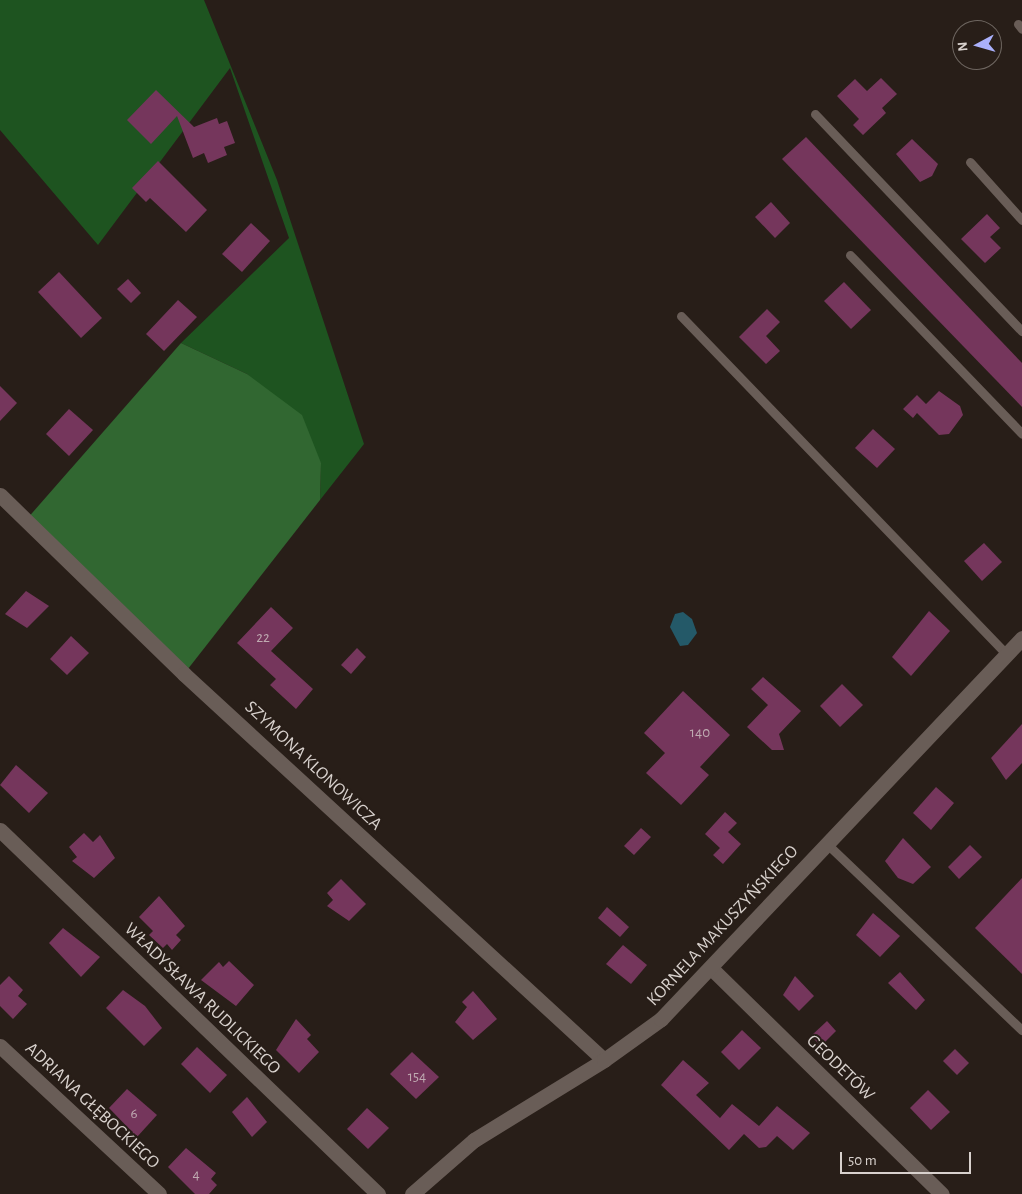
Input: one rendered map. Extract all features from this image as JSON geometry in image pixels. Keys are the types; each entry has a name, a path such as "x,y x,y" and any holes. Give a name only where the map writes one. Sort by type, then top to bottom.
{"street":[{"name":"SZYMONA KLONOWICZA","path":"0,495 184,674 604,1060"},
{"name":"KORNELA MAKUSZYŃSKIEGO","path":"412,1194 474,1140 604,1060 648,1030 712,968 826,843 1022,638"},
{"name":"WŁADYSŁAWA RUDLICKIEGO","path":"0,830 378,1194"},
{"name":"GEODETÓW","path":"712,968 942,1194"},
{"name":"ADRIANA GŁĘBOCKIEGO","path":"0,1046 159,1194"}],"lane":[{"path":"815,114 1022,330"},
{"path":"970,162 1022,220"},
{"path":"850,254 1022,434"},
{"path":"681,316 1006,654"},
{"path":"826,843 1022,1030"}],"green space":[{"path":"0,0 204,0 277,180 364,444 320,500 321,463 247,374 181,343 289,238 230,68 98,245 0,130"},
{"path":"181,343 247,374 302,415 321,463 320,500 184,674 26,520"}],"water":[{"path":"683,612 692,619 697,633 688,645 680,646 670,627 675,614"}],"building":[{"path":"881,78 897,94 882,108 886,113 863,135 853,125 859,119 837,96 855,79 867,91"},
{"path":"156,90 194,127 217,118 219,124 227,121 235,143 224,147 227,155 208,163 204,153 193,158 177,116 151,144 127,120"},
{"path":"806,137 1022,363 1022,407 782,159"},
{"path":"912,139 938,164 932,176 920,182 896,154"},
{"path":"158,161 207,210 186,232 150,198 146,202 132,188"},
{"path":"771,202 790,223 775,238 755,217"},
{"path":"987,214 1000,228 990,237 1001,248 985,263 961,239"},
{"path":"251,223 270,241 242,272 222,254"},
{"path":"59,272 102,318 81,338 38,292"},
{"path":"128,279 141,293 131,303 117,289"},
{"path":"844,282 871,310 851,329 824,301"},
{"path":"178,300 197,317 164,351 146,334"},
{"path":"767,309 780,322 766,336 780,351 766,364 739,337"},
{"path":"0,386 17,403 0,421"},
{"path":"939,391 960,406 963,415 949,434 939,435 917,413 913,418 903,409 917,395 926,404"},
{"path":"69,409 93,430 69,456 46,434"},
{"path":"873,429 895,449 877,468 855,448"},
{"path":"984,543 1002,562 982,581 964,561"},
{"path":"26,591 49,606 27,628 5,614"},
{"path":"271,607 293,628 271,651 313,689 296,709 270,685 276,679 237,643"},
{"path":"929,611 950,631 911,676 892,657"},
{"path":"71,636 89,653 67,675 50,659"},
{"path":"357,648 366,657 351,674 341,665"},
{"path":"763,677 801,711 779,734 784,750 772,750 747,727 768,705 751,689"},
{"path":"842,684 863,705 840,727 820,706"},
{"path":"683,691 730,735 700,767 709,775 681,805 646,773 665,753 644,733"},
{"path":"1022,724 1022,763 1006,780 991,758"},
{"path":"16,765 48,793 29,813 0,785"},
{"path":"936,787 954,803 931,830 913,813"},
{"path":"725,812 737,823 728,832 741,844 723,864 713,855 720,848 705,834"},
{"path":"641,828 651,837 634,855 624,846"},
{"path":"84,833 93,842 100,835 115,858 94,878 72,861 77,857 69,847"},
{"path":"903,838 931,867 913,884 898,878 885,861"},
{"path":"970,845 982,857 959,879 948,867"},
{"path":"1022,878 1022,974 975,928"},
{"path":"341,879 366,904 349,921 327,906 333,900 327,893"},
{"path":"159,896 185,926 176,935 181,940 172,950 167,944 163,948 149,935 153,931 139,917"},
{"path":"607,907 629,927 620,937 598,918"},
{"path":"873,913 900,936 880,957 856,935"},
{"path":"63,928 100,957 81,977 49,943"},
{"path":"623,945 647,965 631,984 606,964"},
{"path":"229,961 254,985 236,1006 201,980 219,962 223,967"},
{"path":"900,972 925,1000 916,1010 888,983"},
{"path":"9,976 23,990 18,996 27,1004 13,1019 0,1006 0,985"},
{"path":"795,976 814,996 799,1011 783,995"},
{"path":"123,990 145,1006 162,1028 144,1046 106,1008"},
{"path":"473,991 497,1019 473,1040 455,1022 467,1007 462,1002"},
{"path":"296,1019 311,1035 307,1039 319,1052 299,1073 276,1050"},
{"path":"827,1021 836,1031 821,1046 811,1036"},
{"path":"742,1030 761,1048 739,1070 721,1052"},
{"path":"197,1047 227,1075 210,1093 181,1064"},
{"path":"955,1049 969,1063 957,1075 943,1061"},
{"path":"412,1052 439,1077 416,1099 390,1074"},
{"path":"683,1060 709,1083 696,1095 720,1118 732,1104 759,1126 777,1106 810,1133 793,1150 777,1136 766,1147 759,1148 744,1134 729,1150 661,1085"},
{"path":"127,1089 157,1115 137,1137 109,1108"},
{"path":"928,1090 950,1112 931,1130 910,1108"},
{"path":"247,1097 267,1122 252,1137 232,1112"},
{"path":"367,1108 389,1128 368,1149 347,1129"},
{"path":"186,1148 216,1173 211,1179 217,1185 209,1194 195,1194 168,1167"}]}
